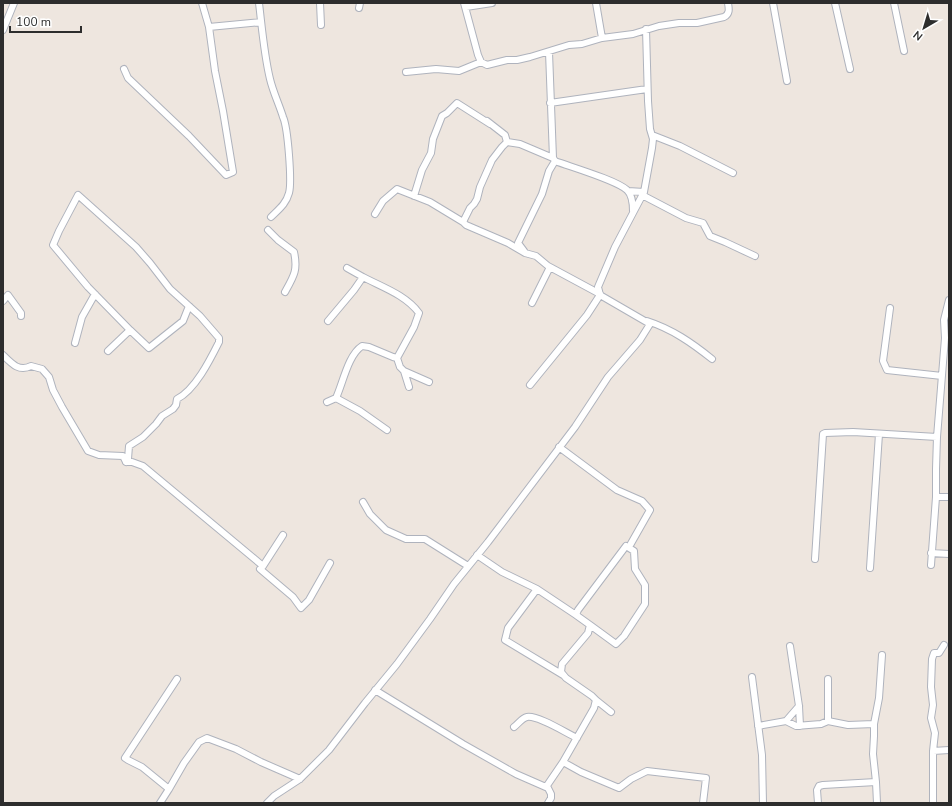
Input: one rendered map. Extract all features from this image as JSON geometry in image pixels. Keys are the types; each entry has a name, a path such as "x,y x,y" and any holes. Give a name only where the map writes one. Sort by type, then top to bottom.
{"street":[{"path":"3,30 14,3"},
{"path":"124,69 128,78 189,136 226,175 233,172 224,111 215,71 209,27 202,3"},
{"path":"259,3 270,80 284,118 287,135 290,178 290,192 282,207 271,217"},
{"path":"320,3 321,24"},
{"path":"492,3 465,5 481,62 487,65 549,52 569,45 582,44 602,38 632,34 659,26 697,23 724,17 728,15 729,12 728,3"},
{"path":"596,3 602,38"},
{"path":"773,3 787,81"},
{"path":"835,3 850,69"},
{"path":"894,3 904,51"},
{"path":"209,27 261,22"},
{"path":"530,385 587,316 600,295 598,287 614,247 643,193 652,148 647,89 646,29"},
{"path":"525,253 518,244 542,194 554,159 550,103 549,52"},
{"path":"406,72 436,69 459,71 481,62"},
{"path":"550,103 647,89"},
{"path":"414,196 422,170 431,153 432,139 442,116 457,103 488,122 505,135 507,142"},
{"path":"652,135 680,146 733,173"},
{"path":"507,142 520,144 602,178 628,191 643,193 686,218 703,223 710,236 755,256"},
{"path":"463,222 470,208 477,199 480,187 492,160 507,142"},
{"path":"375,214 383,201 397,189 430,202 466,225 508,243 525,253 536,256 550,267 600,295 647,321 659,325 686,339 712,359"},
{"path":"628,191 633,211"},
{"path":"126,462 128,459 129,446 143,438 162,416 173,409 177,400 183,396 200,376 207,365 219,338 189,306 170,289 136,247 78,195 64,220 53,246 95,294 130,330 149,348 183,321 189,306"},
{"path":"268,230 294,252 296,264 292,279 285,292"},
{"path":"532,303 550,267"},
{"path":"347,268 392,291 415,307 419,313 414,327 397,358 400,367 404,371 429,382"},
{"path":"328,321 363,277"},
{"path":"75,343 82,318 95,294"},
{"path":"3,301 8,295 21,313 21,316"},
{"path":"931,565 936,497 937,437 947,338 944,320 949,300"},
{"path":"890,308 883,361 887,370 942,376"},
{"path":"267,803 274,796 300,779 329,750 375,690 402,658 468,566 574,427 608,377 640,340 650,324 647,321"},
{"path":"108,351 130,330"},
{"path":"327,402 336,398 351,361 357,350 362,346 370,347 393,358 397,358"},
{"path":"3,355 12,364 19,368 26,369 32,366 42,369 49,377 53,390 88,451 98,455 123,456 126,462"},
{"path":"404,371 409,387"},
{"path":"336,398 387,430"},
{"path":"815,559 822,436 825,433 853,432 937,437"},
{"path":"870,568 879,434"},
{"path":"559,447 617,490 642,501 650,510 629,547 626,546 578,610 576,616"},
{"path":"126,462 132,462 143,466 263,566"},
{"path":"936,497 949,498"},
{"path":"363,502 370,514 386,530 406,540 425,539 468,566"},
{"path":"283,535 260,569 293,597 301,608 309,600 330,563"},
{"path":"477,556 502,572 537,589 616,644 624,636 645,604 645,585 635,569 634,551 629,547"},
{"path":"931,553 949,554"},
{"path":"537,589 508,628 505,640 563,675 611,712"},
{"path":"563,675 562,664 588,633 590,625"},
{"path":"933,803 933,751 935,734 931,718 933,705 931,688 932,660 934,653 940,653 944,644"},
{"path":"790,646 799,706 800,726"},
{"path":"877,803 873,754 874,724 879,698 882,655"},
{"path":"752,677 763,772 763,803"},
{"path":"169,789 142,767 125,758 177,678"},
{"path":"828,679 828,721"},
{"path":"375,690 463,744 516,774 548,788 552,794 548,803"},
{"path":"546,787 577,738 594,708 596,700"},
{"path":"786,721 799,706"},
{"path":"514,727 525,717 532,717 550,724 577,738"},
{"path":"758,726 786,721 796,726 821,724 828,721 848,726 874,724"},
{"path":"160,803 184,763 199,742 207,738 236,749 300,779"},
{"path":"933,751 949,750"},
{"path":"563,762 581,772 618,788 647,771 706,778 703,803"},
{"path":"818,803 819,786 823,784 876,782"}]}
